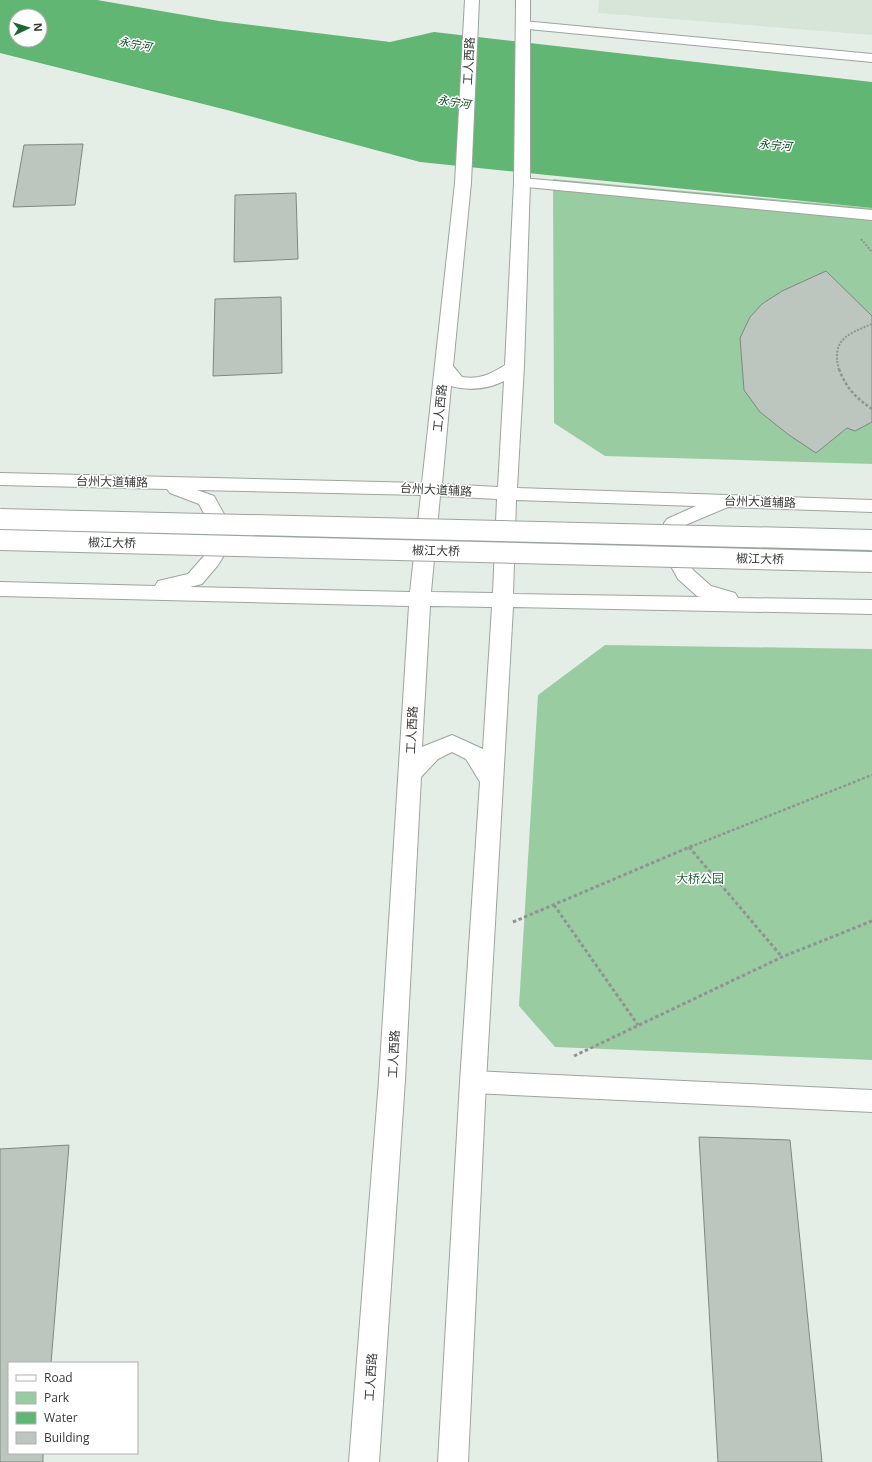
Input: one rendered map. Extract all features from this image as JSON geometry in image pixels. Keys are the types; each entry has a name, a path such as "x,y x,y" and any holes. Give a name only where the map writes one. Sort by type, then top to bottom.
{"main road":[{"name":"工人西路","path":"364,1462 392,1080 420,599 463,183 472,0"},
{"path":"453,1462 473,1082 503,600 507,494 515,366 522,183 523,0"},
{"path":"523,28 872,58"},
{"path":"522,183 872,215"},
{"path":"444,366 456,382 473,386 497,379 515,366"},
{"name":"台州大道辅路","path":"0,479 432,489 507,494 872,506"},
{"path":"139,592 195,579 211,560 226,536 207,500 160,483"},
{"path":"735,501 704,510 674,523 671,548 685,574 704,591 746,604"},
{"name":"椒江大桥","path":"0,519 872,540"},
{"name":"椒江大桥","path":"0,540 872,562"},
{"path":"0,589 420,599 872,607"},
{"path":"410,774 430,753 452,743 474,753 492,782"},
{"path":"473,1082 872,1101"}],"path":[{"path":"872,324 859,329 842,340 837,356 840,375 854,396 872,409"},
{"path":"482,936 689,847 872,775"},
{"path":"689,847 782,957"},
{"path":"554,905 638,1025"},
{"path":"569,1058 782,957 872,921"}],"shaded area":[{"path":"599,0 872,0 872,35 598,13"}],"green space":[{"path":"553,179 872,208 872,464 605,456 554,423"},
{"name":"大桥公园","path":"605,645 872,649 872,1060 555,1047 519,1006 538,695"}],"water":[{"name":"永宁河","path":"0,0 97,0 219,21 390,42 434,32 872,82 872,208 420,162 227,110 0,53"}],"building":[{"path":"83,144 75,205 13,207 24,145"},
{"path":"296,193 298,259 234,262 235,195"},
{"path":"826,271 872,316 872,422 855,431 847,428 816,453 789,435 760,412 744,390 740,338 750,317 762,304 782,291"},
{"path":"281,297 282,373 213,376 215,299"},
{"path":"699,1137 790,1140 822,1462 718,1462"},
{"path":"69,1145 51,1362 8,1362 8,1454 43,1454 43,1462 0,1462 0,1149"}]}
